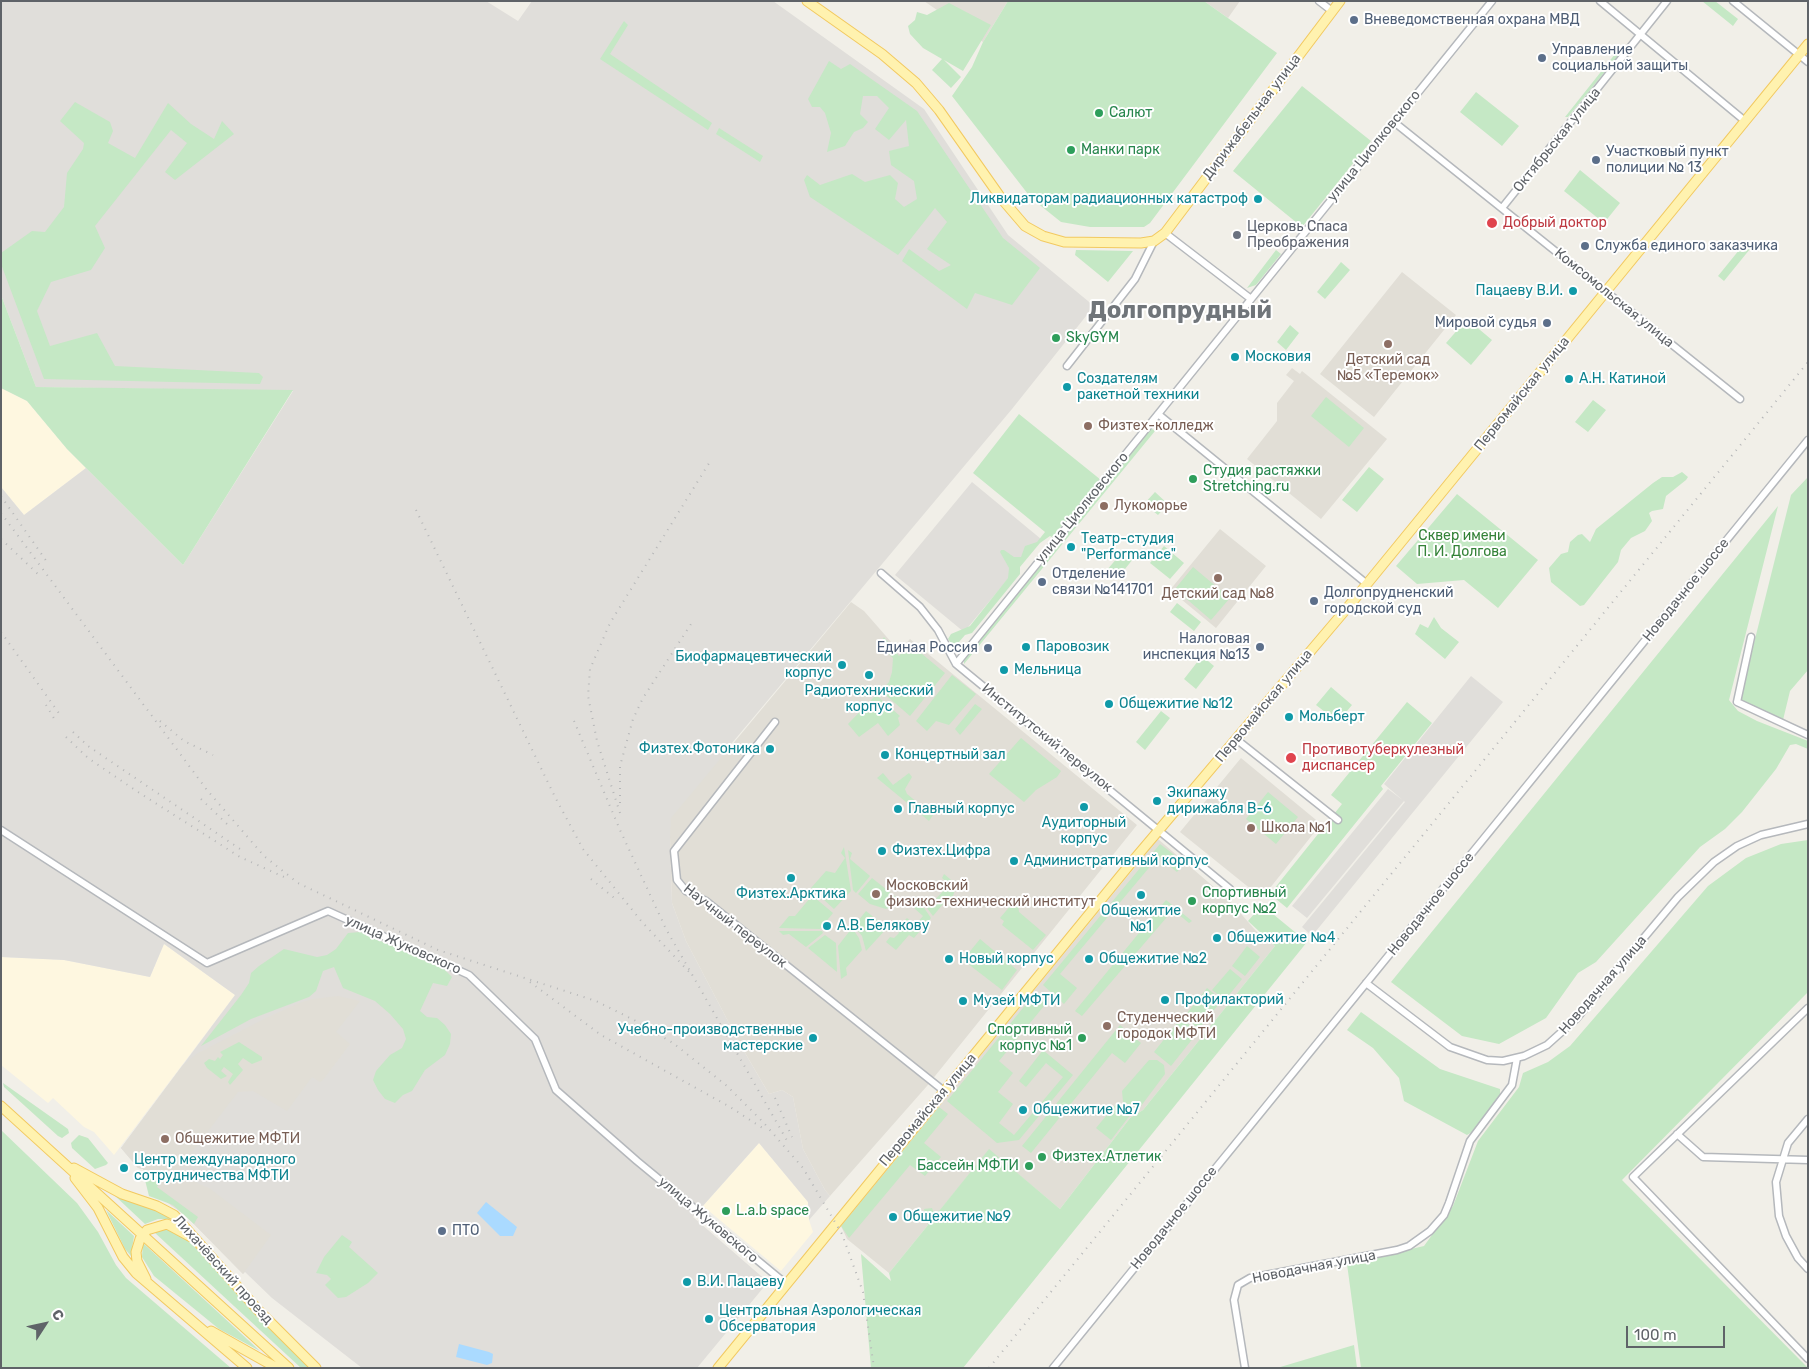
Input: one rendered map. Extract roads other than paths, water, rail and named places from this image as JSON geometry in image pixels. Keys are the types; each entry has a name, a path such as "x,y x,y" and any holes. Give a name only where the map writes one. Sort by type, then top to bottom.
{"main road":[{"path":"807,1 882,54 916,83 939,110 1000,198 1019,220 1031,230 1064,242 1154,241"},
{"name":"Дирижабельная улица","path":"1154,241 1165,233 1340,1"},
{"name":"Первомайская улица","path":"718,1368 785,1283 1159,830 1367,584 1808,44"},
{"name":"Лихачёвский проезд","path":"1,1106 289,1368"},
{"name":"Лихачёвский проезд","path":"65,1164 122,1194 165,1209 183,1223 258,1310 316,1368"},
{"name":"Лихачёвский проезд","path":"65,1164 98,1208 128,1265 195,1323"},
{"path":"150,1285 137,1261 137,1244 142,1234 153,1226 167,1224 184,1232 204,1246"},
{"path":"195,1323 247,1368"},
{"path":"195,1323 277,1368"}],"street":[{"path":"1319,1 1332,11"},
{"name":"улица Циолковского","path":"956,664 1492,1"},
{"path":"1600,1 1745,121"},
{"name":"Октябрьская улица","path":"1502,208 1667,1"},
{"path":"1733,1 1808,62"},
{"name":"Комсомольская улица","path":"1394,122 1740,399"},
{"path":"1165,233 1251,299"},
{"path":"1066,366 1135,278 1148,256 1154,241"},
{"path":"1158,414 1367,584"},
{"name":"Новодачное шоссе","path":"1053,1368 1808,440"},
{"name":"Институтский переулок","path":"881,573 920,608 938,630 956,664 1230,889"},
{"path":"1751,637 1737,702 1786,727 1808,735"},
{"name":"Научный переулок","path":"775,722 674,851 677,880 686,891 706,901 944,1091"},
{"path":"1236,739 1338,820"},
{"name":"Новодачная улица","path":"1245,1368 1234,1300 1238,1285 1250,1278 1397,1250 1409,1246 1430,1231 1444,1215 1470,1141 1512,1085 1517,1058 1534,1053 1560,1035 1678,897 1714,862 1737,846 1761,835 1788,827 1808,824"},
{"name":"улица Жуковского","path":"1,830 207,963 328,911 469,975 535,1039 556,1090 678,1196 785,1283"},
{"path":"1366,983 1450,1048 1487,1060 1517,1058"},
{"path":"1808,1008 1633,1177 1808,1359"},
{"path":"1808,1119 1788,1143 1776,1182 1779,1216 1798,1258 1808,1269"},
{"path":"1677,1134 1703,1157 1808,1160"}],"water":[{"path":"486,1202 517,1227 513,1236 500,1236 477,1213"},
{"path":"459,1344 493,1354 492,1363 487,1365 456,1357"}],"railway":[{"path":"989,1368 1808,362"},
{"path":"620,813 597,741 588,696 590,669 610,623 711,460"},
{"path":"1,496 47,562"},
{"path":"416,510 555,797 583,849 642,922 691,974"},
{"path":"1,513 207,790 264,856 298,883 438,950 596,1001 634,1020 673,1043 727,1086 763,1122 803,1168 842,1234 863,1292 874,1368"},
{"path":"1,539 40,576"},
{"path":"620,803 620,766 633,719 643,698 691,624"},
{"path":"1,632 61,716"},
{"path":"46,705 55,720"},
{"path":"160,721 184,741 213,755"},
{"path":"574,721 620,830 666,929 789,1144"},
{"path":"73,732 88,746 243,851"},
{"path":"66,737 88,758 135,790 240,857 284,877"},
{"path":"201,799 228,825"},
{"path":"591,879 618,901"},
{"path":"530,982 601,1035 730,1107 764,1129"},
{"path":"775,1098 792,1137"}],"place":[{"name":"Вневедомственная охрана МВД","path":"1354,20"},
{"name":"Управление социальной защиты","path":"1542,58"},
{"name":"Салют","path":"1099,113"},
{"name":"Манки парк","path":"1071,150"},
{"name":"Участковый пункт полиции № 13","path":"1596,160"},
{"name":"Ликвидаторам радиационных катастроф","path":"1258,199"},
{"name":"Добрый доктор","path":"1492,223"},
{"name":"Церковь Спаса Преображения","path":"1237,235"},
{"name":"Служба единого заказчика","path":"1585,246"},
{"name":"Пацаеву В.И.","path":"1573,291"},
{"name":"Мировой судья","path":"1547,323"},
{"name":"SkyGYM","path":"1056,338"},
{"name":"Детский сад №5 «Теремок»","path":"1388,344"},
{"name":"Московия","path":"1235,357"},
{"name":"А.Н. Катиной","path":"1569,379"},
{"name":"Создателям ракетной техники","path":"1067,387"},
{"name":"Физтех-колледж","path":"1088,426"},
{"name":"Студия растяжки Stretching.ru","path":"1193,479"},
{"name":"Лукоморье","path":"1104,506"},
{"name":"Театр-студия \"Performance\"","path":"1071,547"},
{"name":"Детский сад №8","path":"1218,578"},
{"name":"Отделение связи №141701","path":"1042,582"},
{"name":"Долгопрудненский городской суд","path":"1314,601"},
{"name":"Паровозик","path":"1026,647"},
{"name":"Налоговая инспекция №13","path":"1260,647"},
{"name":"Единая Россия","path":"988,648"},
{"name":"Биофармацевтический корпус","path":"842,665"},
{"name":"Мельница","path":"1004,670"},
{"name":"Радиотехнический корпус","path":"869,675"},
{"name":"Общежитие №12","path":"1109,704"},
{"name":"Мольберт","path":"1289,717"},
{"name":"Физтех.Фотоника","path":"770,749"},
{"name":"Концертный зал","path":"885,755"},
{"name":"Противотуберкулезный диспансер","path":"1291,758"},
{"name":"Экипажу дирижабля В-6","path":"1157,801"},
{"name":"Аудиторный корпус","path":"1084,807"},
{"name":"Главный корпус","path":"898,809"},
{"name":"Школа №1","path":"1251,828"},
{"name":"Физтех.Цифра","path":"882,851"},
{"name":"Административный корпус","path":"1014,861"},
{"name":"Физтех.Арктика","path":"791,878"},
{"name":"Московский физико-технический институт","path":"876,894"},
{"name":"Общежитие №1","path":"1141,895"},
{"name":"Спортивный корпус №2","path":"1192,901"},
{"name":"А.В. Белякову","path":"827,926"},
{"name":"Общежитие №4","path":"1217,938"},
{"name":"Новый корпус","path":"949,959"},
{"name":"Общежитие №2","path":"1089,959"},
{"name":"Профилакторий","path":"1165,1000"},
{"name":"Музей МФТИ","path":"963,1001"},
{"name":"Студенческий городок МФТИ","path":"1107,1026"},
{"name":"Учебно-производственные мастерские","path":"813,1038"},
{"name":"Спортивный корпус №1","path":"1082,1038"},
{"name":"Общежитие №7","path":"1023,1110"},
{"name":"Общежитие МФТИ","path":"165,1139"},
{"name":"Физтех.Атлетик","path":"1042,1157"},
{"name":"Бассейн МФТИ","path":"1029,1166"},
{"name":"Центр международного сотрудничества МФТИ","path":"124,1168"},
{"name":"L.a.b space","path":"726,1211"},
{"name":"Общежитие №9","path":"893,1217"},
{"name":"ПТО","path":"442,1231"},
{"name":"В.И. Пацаеву","path":"687,1282"},
{"name":"Центральная Аэрологическая Обсерватория","path":"709,1319"}],"district":[{"name":"Долгопрудный","path":"1180,311"}],"park label":[{"name":"Сквер имени П. И. Долгова","path":"1462,544"}]}
